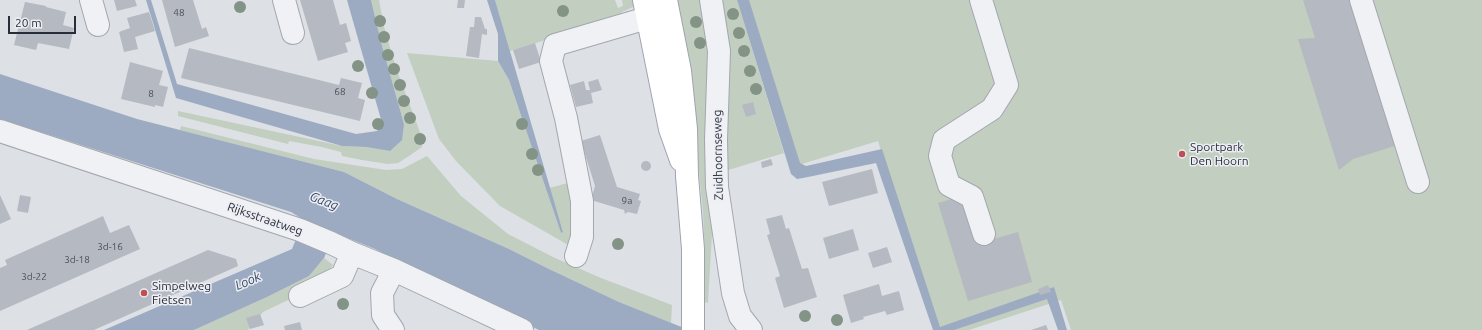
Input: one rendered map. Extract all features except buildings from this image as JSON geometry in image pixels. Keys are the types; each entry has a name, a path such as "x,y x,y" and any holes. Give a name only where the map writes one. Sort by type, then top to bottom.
{"main road":[{"path":"668,7 681,78 686,129 687,176 693,250 693,323"},
{"path":"646,9 670,129 687,176"}],"street":[{"path":"91,0 98,25"},
{"path":"284,0 293,33"},
{"name":"Zuidhoornseweg","path":"711,0 719,51 716,140 717,187 733,293 740,316 751,329"},
{"path":"981,0 1007,85 992,109 944,140 940,156 949,185 972,197 984,234"},
{"path":"1361,0 1418,182"},
{"path":"576,256 582,237 582,202 566,118 552,61 555,46 646,9 668,7"},
{"name":"Rijksstraatweg","path":"0,130 300,230 352,254 394,270 517,329"},
{"path":"300,296 342,276 352,254"},
{"path":"393,330 382,315 382,293 394,270"}],"green space":[{"path":"371,0 379,0 384,27 396,68 421,135 422,147 398,163 388,164 342,156 341,152 322,147 289,141 288,144 178,116 178,111 342,146 366,147 390,151 404,124"},
{"path":"495,0 615,0 618,8 623,6 622,0 637,0 637,5 622,12 617,18 510,51"},
{"path":"673,0 702,0 707,32 708,67 705,164 712,233 708,303 704,302 705,257 703,212 697,152"},
{"path":"717,0 737,0 784,153 722,172"},
{"name":"Sportpark Den Hoorn","path":"745,0 1482,0 1482,330 1071,330 1061,300 969,330 936,330 878,141 795,166"},
{"path":"407,53 498,61 509,80 561,233 563,231 549,188 572,182 576,231 570,246 500,206 456,161 439,139"},
{"path":"181,126 314,159 386,170 402,169 427,156 461,196 508,234 555,258 601,278 672,305 671,323 619,302 509,249 397,199 344,172 180,130"},
{"path":"324,258 333,265 313,288 263,312 248,330 194,330 309,276"}],"water":[{"path":"146,0 151,0 177,84 356,134 377,131 382,123 347,0 371,0 404,124 402,140 390,151 366,147 342,146 176,98"},
{"path":"487,0 495,0 563,232 561,233 509,80 498,61 498,34"},
{"path":"737,0 749,0 800,163 806,166 882,149 940,327 1054,287 1067,330 1058,330 1047,299 954,330 933,330 876,163 797,179 791,174"},
{"path":"0,74 137,119 344,172 397,199 509,249 619,302 689,330 539,330 462,295 375,249 335,233 324,258 309,276 194,330 104,330 292,249 304,220 291,212 0,119"}],"place":[{"name":"Sportpark Den Hoorn","path":"1182,154"},
{"name":"Simpelweg Fietsen","path":"144,293"}],"water label":[{"name":"Gaag","path":"324,201"},
{"name":"Look","path":"248,281"}]}
